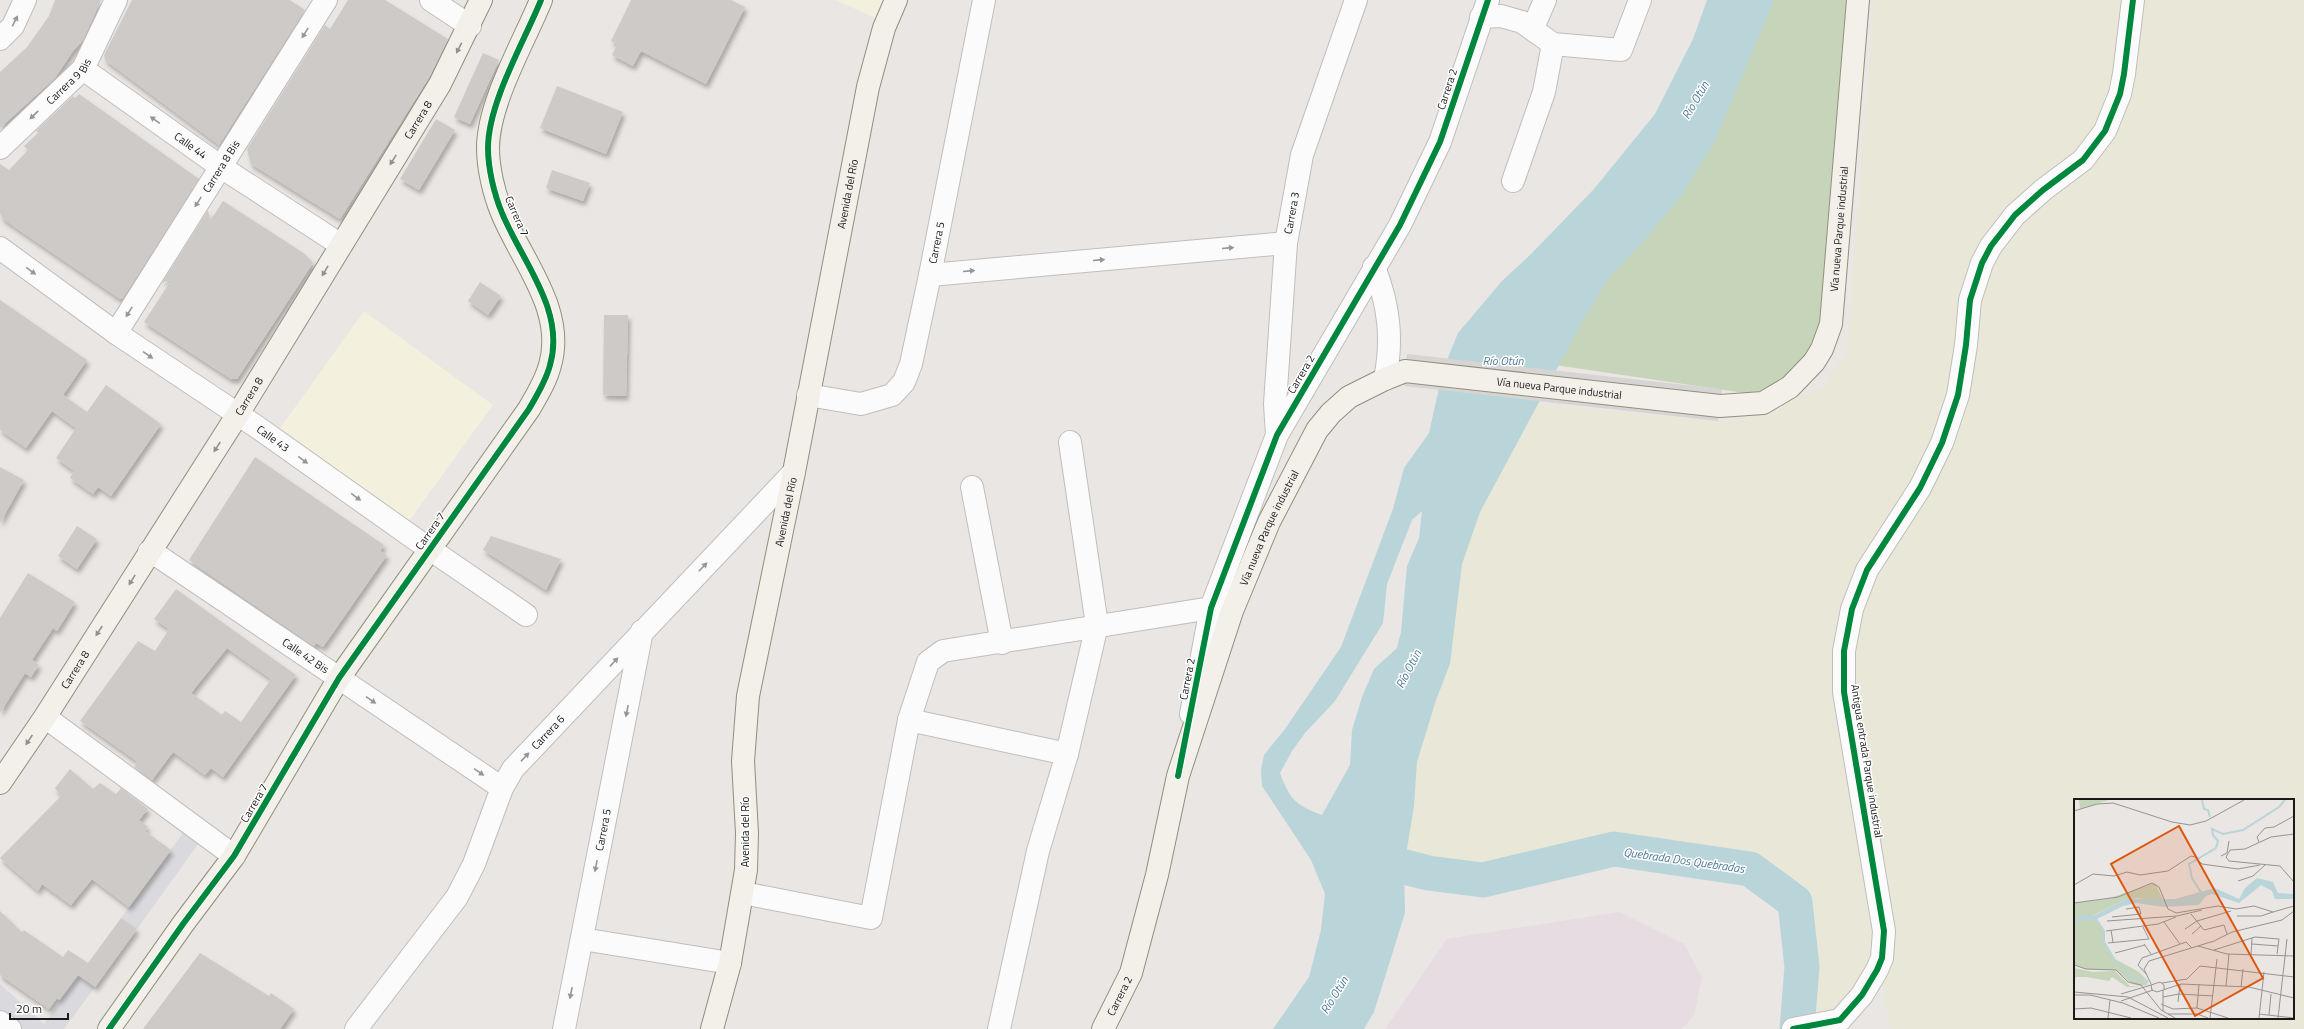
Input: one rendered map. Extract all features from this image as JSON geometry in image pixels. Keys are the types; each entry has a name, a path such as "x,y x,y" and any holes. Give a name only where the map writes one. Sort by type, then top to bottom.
{"main road":[{"name":"Carrera 8","path":"0,783 155,555 238,414 440,84 470,26 481,0"},
{"name":"Carrera 7","path":"109,1029 183,924 234,856 339,678 529,409 551,365 553,336 546,304 535,277 502,212 493,180 488,150 492,115 541,0"},
{"name":"Avenida del Río","path":"712,1029 730,963 742,893 747,833 743,761 748,696 794,472 868,87 884,28 896,0"},
{"name":"Vía nueva Parque industrial","path":"1178,776 1232,611 1250,566 1284,491 1317,430 1349,397 1395,375 1720,406 1763,403 1790,387 1814,362 1822,350 1831,324 1858,0"},
{"name":"Carrera 2","path":"1103,1029 1131,973 1157,875 1178,776"}],"street":[{"path":"0,39 13,26 25,0"},
{"name":"Carrera 9 Bis","path":"0,148 83,69 116,0"},
{"name":"Carrera 8 Bis","path":"116,333 326,0"},
{"path":"431,0 470,26"},
{"name":"Carrera 5","path":"808,395 861,404 892,395 904,382 911,364 930,275 984,0"},
{"name":"Carrera 3","path":"1277,435 1275,404 1286,243 1302,155 1356,0"},
{"path":"1533,28 1545,0"},
{"path":"1484,8 1501,16 1522,22 1533,28 1553,44 1621,50 1640,0"},
{"name":"Antigua entrada Parque industrial","path":"1793,1029 1840,1020 1862,995 1877,970 1882,958 1884,931 1844,692 1844,651 1852,609 1867,570 1920,488 1942,443 1958,394 1966,345 1970,300 1985,257 2015,215 2043,190 2083,160 2105,132 2120,94 2124,74 2133,0"},
{"name":"Carrera 2","path":"1178,776 1211,608 1277,435 1374,267 1400,225 1440,142 1484,8"},
{"path":"1513,181 1544,92 1553,44"},
{"name":"Calle 44","path":"83,69 221,166 341,245"},
{"path":"930,275 1286,243"},
{"name":"Calle 43","path":"0,248 116,333 238,414 526,615"},
{"path":"1374,267 1383,290 1388,314 1395,375"},
{"path":"999,1029 1038,850 1067,754 1097,625 1070,442"},
{"name":"Carrera 6","path":"356,1029 457,897 474,864 502,788 513,769 794,472"},
{"path":"972,487 1002,642"},
{"name":"Calle 42 Bis","path":"155,555 502,788"},
{"path":"742,893 871,918 909,720 928,662 943,651 1097,625 1211,608"},
{"name":"Carrera 5","path":"564,1029 642,631"},
{"path":"45,717 206,833 234,856"},
{"path":"909,720 1067,754"},
{"path":"582,939 730,963"},
{"path":"0,1022 10,1029"}],"shaded area":[{"path":"836,0 896,0 886,23"},
{"path":"1874,0 2304,0 2304,1029 1891,1029 1884,998 1882,958 1862,995 1818,1024 1798,1015 1795,902 1750,869 1593,854 1483,880 1404,867 1370,858 1498,401 1727,422 1823,389 1847,350","holes":["1849,627 1860,794 1834,722"]},
{"path":"364,311 493,405 409,521 280,428"},
{"path":"191,822 206,833 137,929 121,918"},
{"path":"1619,912 1684,944 1702,977 1694,1015 1682,1029 1385,1029 1447,939"},
{"path":"79,975 95,987 64,1029 10,1029 0,1022 0,984 44,1024"}],"green space":[{"path":"1766,0 1858,0 1831,324 1790,387 1745,393 1521,360"}],"water":[{"name":"Río Otún","path":"1707,0 1774,0 1715,141 1680,198 1642,243 1608,279 1581,324 1480,512 1462,564 1450,664 1436,700 1417,762 1414,806 1404,867 1405,913 1374,1012 1364,1029 1273,1029 1309,977 1321,930 1325,894 1311,860 1262,786 1261,770 1264,755 1285,729 1341,647 1393,509 1404,468 1429,433 1443,370 1458,333 1502,281 1531,254 1594,189 1655,114 1693,39","holes":["1422,511 1419,538 1407,566 1401,632 1397,648 1374,669 1362,697 1352,730 1350,765 1322,815 1306,808 1295,800 1287,790 1280,773 1292,751 1305,733 1335,701 1383,623 1387,584 1412,520"]}],"pier":[{"path":"1407,354 1722,389 1718,421 1404,386"}],"building":[{"path":"55,0 101,0 83,40 73,51 55,78 0,128 0,72 27,47 49,16"},
{"path":"132,0 290,0 305,10 219,145 105,60 104,55"},
{"path":"348,0 385,0 448,39 430,76 340,219 251,164 247,149 325,25 330,29"},
{"path":"631,0 731,0 745,7 706,84 641,51 633,66 612,55 617,44 611,41"},
{"path":"483,53 499,60 470,124 454,117"},
{"path":"557,86 623,112 606,154 540,128"},
{"path":"79,94 199,179 123,298 120,299 3,219 0,213 0,164 9,170 28,150 24,146 38,133 36,131 73,96 75,98"},
{"path":"436,119 455,130 419,190 400,179"},
{"path":"552,170 590,183 583,201 546,188"},
{"path":"223,201 305,254 313,263 237,379 231,379 144,322 172,279 162,283 208,210 210,221"},
{"path":"480,282 501,296 488,315 468,301"},
{"path":"0,300 87,360 63,395 87,412 106,385 161,424 111,496 98,487 93,494 70,478 74,471 56,458 76,428 52,411 26,448 0,430"},
{"path":"604,315 628,315 626,396 603,395"},
{"path":"255,457 384,545 380,551 387,555 323,647 316,643 314,646 189,560"},
{"path":"0,467 24,480 0,523"},
{"path":"77,526 97,539 77,569 58,556"},
{"path":"491,536 561,559 546,590 483,550"},
{"path":"28,573 75,602 57,631 53,628 32,660 39,665 31,677 25,673 0,713 0,618"},
{"path":"176,589 296,675 223,777 211,768 205,775 173,752 152,780 134,767 138,762 80,721 138,641 155,651 169,629 154,619","holes":["227,648 271,679 241,722 225,711 222,715 191,693"]},
{"path":"70,769 93,789 100,783 116,794 121,788 148,809 139,820 148,827 145,831 171,850 129,907 92,879 71,905 42,884 38,891 0,858 61,796 55,788"},
{"path":"0,911 22,932 24,930 63,957 68,950 88,963 121,918 137,929 95,987 78,975 59,1000 57,998 49,1009 0,975"},
{"path":"200,953 269,996 271,993 294,1009 280,1029 143,1029"}],"waterway":[{"name":"Quebrada Dos Quebradas","path":"1370,858 1428,873 1483,880 1614,849 1750,869 1795,902 1802,967 1797,1029"}],"cycle path":[{"path":"109,1029 183,924 234,856 339,678 529,409 546,377 550,365 553,345 552,325 547,305 530,267 510,231 499,206 490,172 488,156 490,130 500,92 541,0"},
{"path":"1178,776 1211,608 1277,435 1400,225 1440,142 1488,0"},
{"path":"1793,1029 1840,1020 1862,995 1877,970 1882,958 1884,931 1844,692 1844,651 1852,609 1867,570 1920,488 1942,443 1958,395 1966,345 1970,300 1982,263 1991,246 2015,215 2043,190 2083,160 2105,131 2120,94 2124,74 2133,0"}]}
